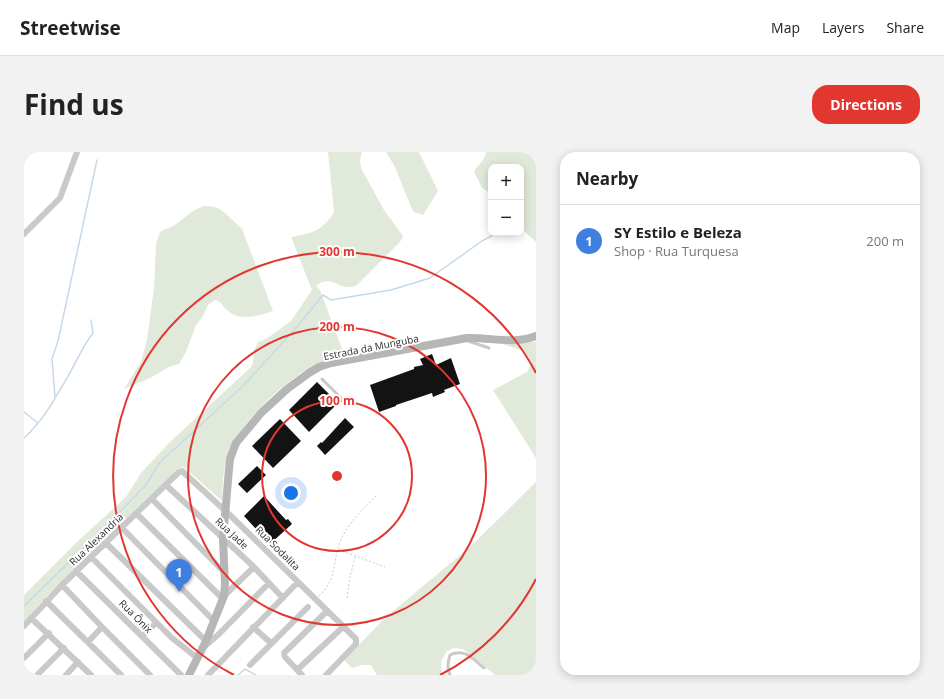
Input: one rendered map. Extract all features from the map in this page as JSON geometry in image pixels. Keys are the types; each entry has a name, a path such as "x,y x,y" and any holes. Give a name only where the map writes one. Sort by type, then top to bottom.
{"main road":[{"name":"Estrada da Munguba","path":"189,675 196,657 206,641 223,598 225,573 223,539 230,459 236,444 272,402 309,373 319,367 331,363 464,339 483,338 518,340 536,336"}],"street":[{"path":"24,234 60,198 77,152"},
{"name":"Rua Alexandria","path":"24,626 76,571 137,514 178,472 184,472"},
{"name":"Rua Sodalita","path":"184,472 226,511 356,639 356,644 326,675"},
{"name":"Rua Jade","path":"166,485 254,567 283,598"},
{"path":"152,499 225,573"},
{"path":"137,514 223,598 254,567"},
{"path":"122,528 214,621"},
{"path":"106,543 206,641"},
{"path":"91,558 156,623 184,649 196,657"},
{"name":"Rua Ônix","path":"76,571 181,675"},
{"path":"208,675 298,582"},
{"path":"201,650 219,634 268,583"},
{"path":"62,585 150,675"},
{"path":"46,601 121,675"},
{"path":"250,665 308,608"},
{"path":"328,611 284,653 285,657 300,673 343,626"},
{"path":"31,618 49,633 91,675"},
{"path":"142,636 156,623"},
{"path":"88,642 102,627"},
{"path":"253,627 271,643"},
{"path":"24,658 49,633"},
{"path":"37,675 64,648"},
{"path":"66,675 78,662"}],"lane":[{"path":"464,339 489,348"},
{"path":"322,379 345,402"},
{"path":"450,675 448,665 449,658 450,655 455,652 464,652 484,668"}],"path":[{"path":"316,599 327,588 334,569 340,543 352,520 376,496"},
{"path":"338,550 385,567"},
{"path":"347,598 355,556"}],"green space":[{"path":"328,152 362,152 360,160 361,168 384,210 403,236 400,242 357,285 346,287 327,281 316,286 320,290 345,357 322,362 304,371 272,396 244,426 229,450 227,456 224,469 222,501 185,468 182,467 178,469 46,597 24,622 24,595 78,541 126,497 141,473 170,442 252,366 255,348 258,342 266,339 291,321 312,290 291,237 311,233 326,223 334,212"},
{"path":"386,152 419,152 438,191 423,215 414,212 411,207 395,167"},
{"path":"486,152 536,152 536,242 524,231 524,164 488,164 488,192 482,188 474,172 484,158"},
{"path":"204,206 218,208 242,229 273,311 261,315 243,317 232,314 215,300 208,305 202,318 196,325 186,352 179,364 169,367 150,378 124,389 141,362 147,340 154,288 156,244 160,232 175,225 192,212"},
{"path":"536,342 536,458 493,390 527,372 532,362 524,351 499,343"},
{"path":"536,482 536,675 495,675 463,649 453,648 446,652 441,662 442,673 445,675 377,675 371,665 362,665 352,668 344,660 386,617 471,546"}],"building":[{"path":"432,354 436,365 451,358 460,384 444,390 445,392 433,397 432,393 379,412 370,385 414,369 414,367 423,365 420,359"},
{"path":"317,382 338,403 309,432 289,410"},
{"path":"345,418 354,427 325,455 317,446 321,442 322,443"},
{"path":"280,419 301,441 273,468 252,446"},
{"path":"257,466 266,475 247,493 238,484"},
{"path":"264,496 286,520 288,519 292,524 270,544 244,516"}],"waterway":[{"path":"55,397 52,359 58,341 97,160"},
{"path":"24,606 146,485 160,462 244,385 296,328 323,295 331,300 391,290 430,278 491,236"},
{"path":"24,438 31,432 48,410 93,333 91,320"},
{"path":"24,412 38,423"},
{"path":"238,675 245,669 256,675"}],"place":[{"name":"SY Estilo e Beleza","path":"179,592"}]}
